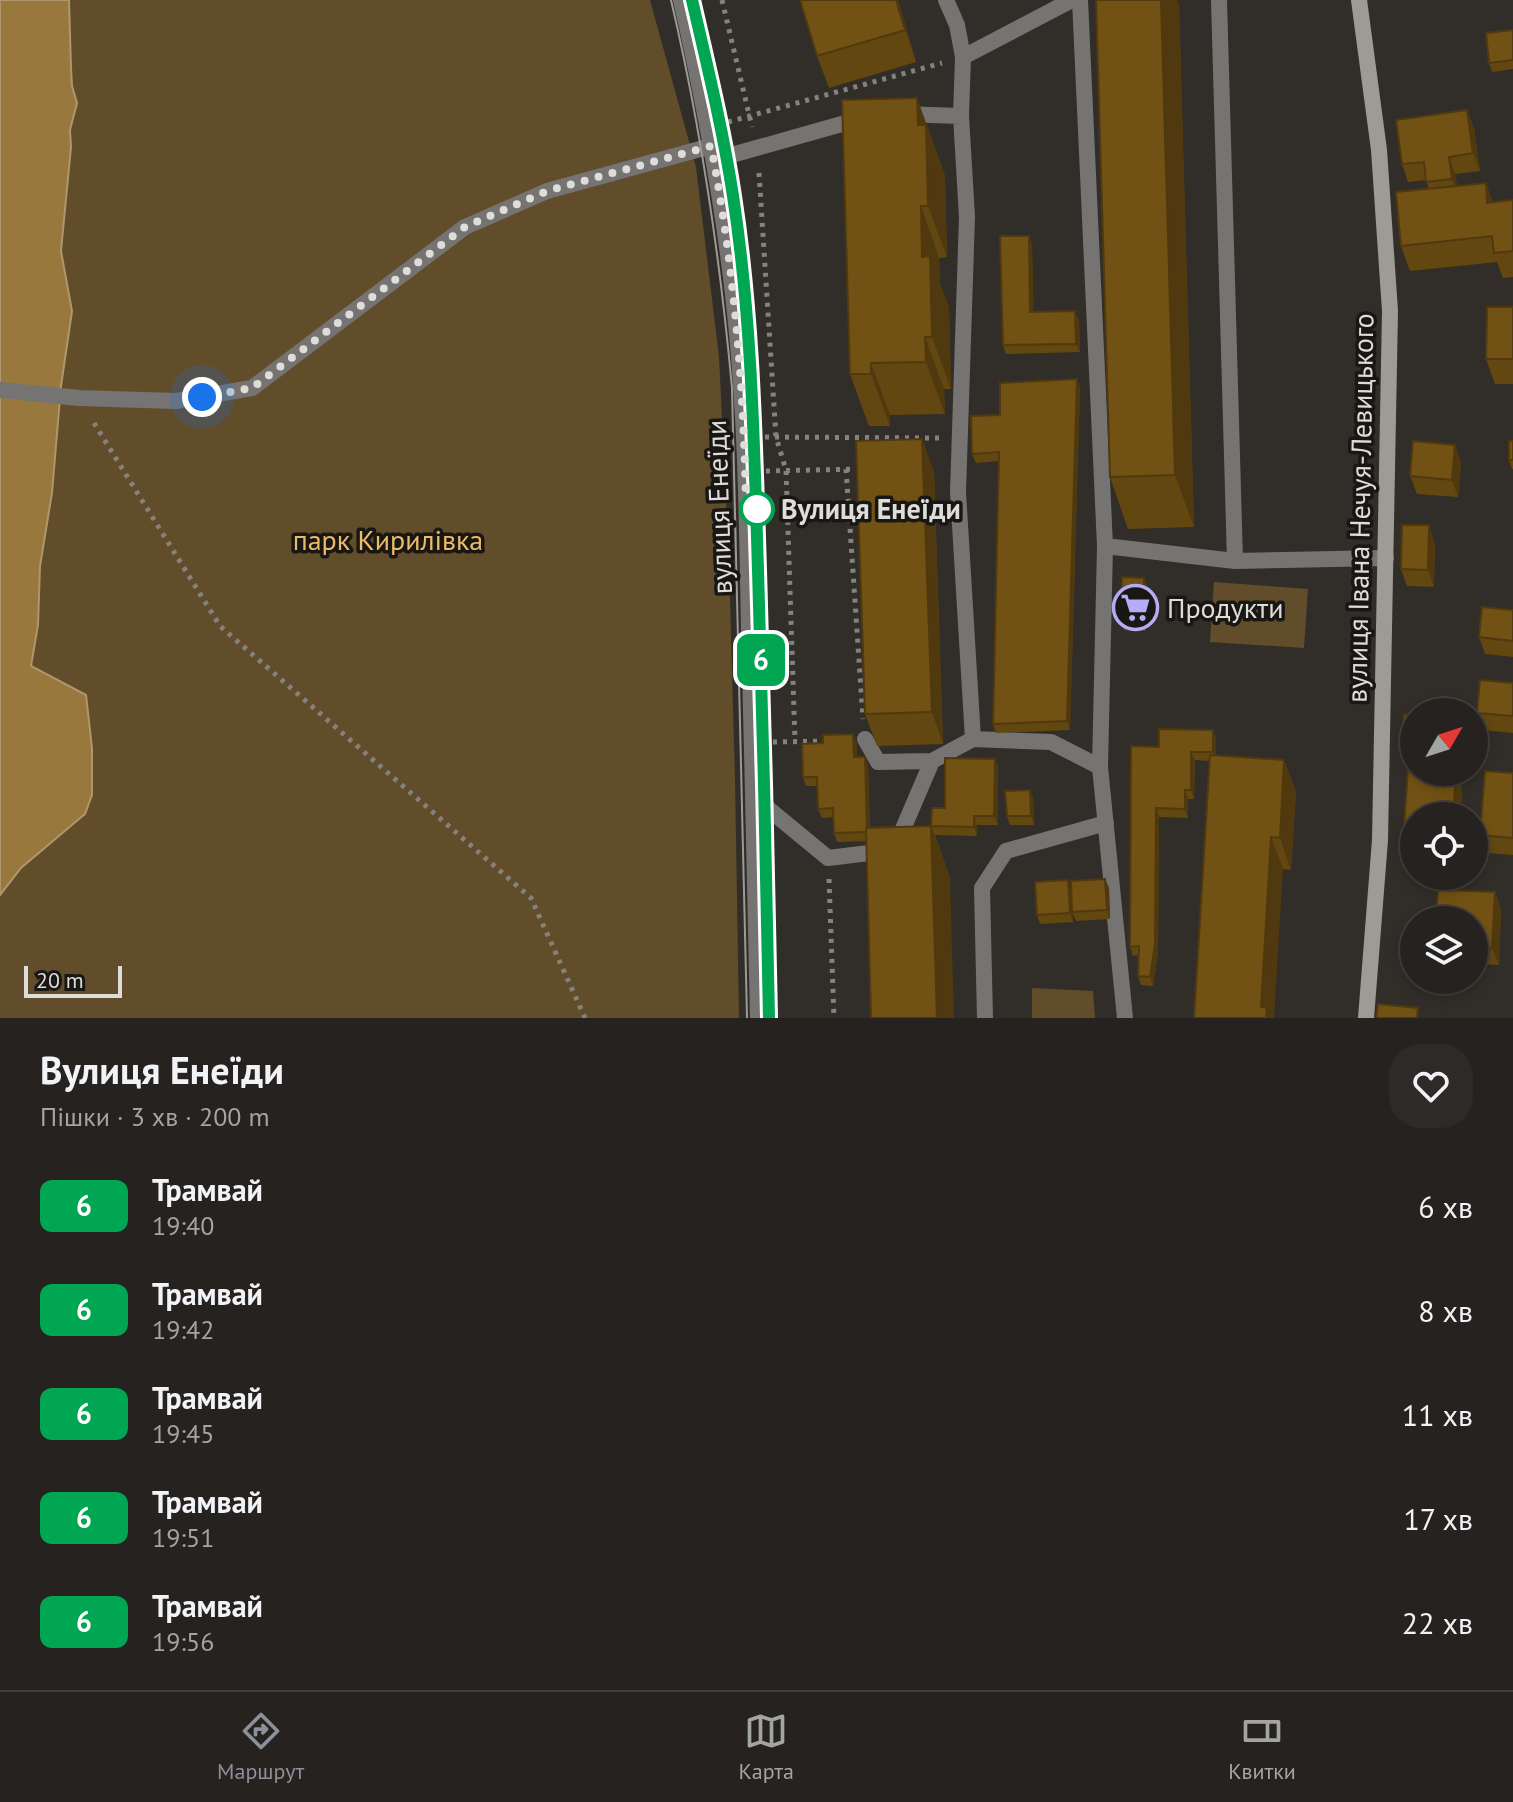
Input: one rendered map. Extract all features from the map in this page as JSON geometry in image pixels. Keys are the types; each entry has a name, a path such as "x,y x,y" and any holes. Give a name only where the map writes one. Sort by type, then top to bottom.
{"street":[{"name":"вулиця Енеїди","path":"681,0 721,199 734,305 744,437 758,1018"},
{"path":"946,0 957,25 963,57 961,116 967,217 958,492 973,739"},
{"path":"963,57 1072,0"},
{"path":"1080,0 1105,546 1100,767 1125,1018"},
{"path":"1219,0 1235,561"},
{"name":"вулиця Івана Нечуя-Левицького","path":"1359,0 1379,150 1390,311 1380,840 1366,1018"},
{"path":"0,390 79,398 176,401 252,388 465,227 547,191 713,153 757,147 884,114 961,116"},
{"path":"1105,546 1235,561 1386,558"},
{"path":"865,739 878,762 932,761 973,739 1051,742 1100,767"},
{"path":"754,806 765,806 828,858 894,850 932,761"},
{"path":"985,1018 982,888 1006,851 1106,823"}],"path":[{"path":"722,0 757,147 776,437 786,470 795,741"},
{"path":"708,128 963,57"},
{"path":"79,398 220,626 531,898 585,1018"},
{"path":"744,437 960,438"},
{"path":"752,743 865,739 846,469"},
{"path":"745,471 874,469"},
{"path":"828,858 834,1018"}],"green space":[{"name":"парк Кирилівка","path":"69,0 650,0 696,167 719,357 729,561 739,1018 0,1018 0,895 21,868 85,814 66,684 31,667 38,625 40,566 52,493 61,386 72,311 61,251 70,130 77,103 72,86"},
{"path":"1214,582 1308,589 1304,648 1210,642"},
{"path":"1032,988 1093,991 1095,1018 1032,1018"}],"shaded area":[{"path":"0,0 69,0 72,86 77,103 70,130 61,251 72,311 61,386 52,493 40,566 38,625 31,666 86,695 92,748 92,795 85,814 21,868 0,895"}],"building":[{"path":"800,0 896,0 905,30 817,56"},
{"path":"1096,0 1161,0 1175,475 1110,477"},
{"path":"1513,30 1513,60 1489,63 1486,33"},
{"path":"917,98 918,125 926,125 928,206 921,206 922,257 930,256 932,337 925,337 926,362 871,363 871,374 850,374 842,100"},
{"path":"1467,110 1473,153 1449,157 1452,179 1426,182 1424,162 1402,164 1396,120"},
{"path":"1486,183 1487,203 1513,200 1513,251 1494,253 1492,236 1401,246 1396,192"},
{"path":"1000,236 1029,236 1030,312 1075,311 1076,344 1003,345"},
{"path":"1487,307 1513,307 1513,359 1486,359"},
{"path":"1077,379 1067,721 993,724 999,452 972,454 971,416 1000,415 1000,383"},
{"path":"922,439 932,712 865,714 856,441"},
{"path":"1413,441 1455,445 1452,480 1410,476"},
{"path":"1509,441 1513,441 1513,460 1509,460"},
{"path":"1402,525 1429,525 1428,570 1401,569"},
{"name":"Продукти","path":"1122,577 1144,578 1143,622 1121,621"},
{"path":"1482,607 1513,610 1513,641 1479,637"},
{"path":"1480,680 1513,683 1513,716 1488,714 1488,698 1478,698"},
{"path":"1159,729 1213,730 1213,752 1191,752 1191,790 1185,790 1185,809 1156,808 1155,944 1150,977 1138,976 1139,946 1130,947 1131,746 1159,747"},
{"path":"853,734 854,757 865,757 867,828 866,832 834,833 833,808 818,809 817,777 803,777 802,744 823,743 823,735"},
{"path":"1210,755 1284,760 1280,838 1271,837 1261,1007 1267,1008 1266,1018 1194,1018"},
{"path":"945,758 995,759 994,816 974,816 974,827 931,826 932,808 945,808"},
{"path":"1488,771 1513,773 1513,838 1488,836 1488,802 1483,802 1484,786 1488,786"},
{"path":"1407,786 1455,786 1454,802 1406,802"},
{"path":"1030,790 1031,816 1007,816 1005,791"},
{"path":"931,826 937,1018 871,1018 866,828"},
{"path":"1105,879 1107,910 1072,912 1071,881"},
{"path":"1068,880 1070,913 1037,915 1035,882"},
{"path":"1438,890 1495,892 1492,948 1488,948 1488,906 1437,906"},
{"path":"1378,1004 1418,1008 1417,1018 1376,1018"}],"tram line":[{"path":"671,0 692,96 708,193 732,388 747,1018"},
{"path":"692,0 733,197 745,304 755,471 769,1018"},
{"name":"6","path":"692,0 733,197 745,304 755,471 769,1018"}],"place":[{"name":"Вулиця Енеїди","path":"757,509"},
{"name":"Продукти","path":"1136,608"}],"route":[{"path":"202,397 252,388 465,227 547,191 711,146 734,305 746,509 757,509"}]}
